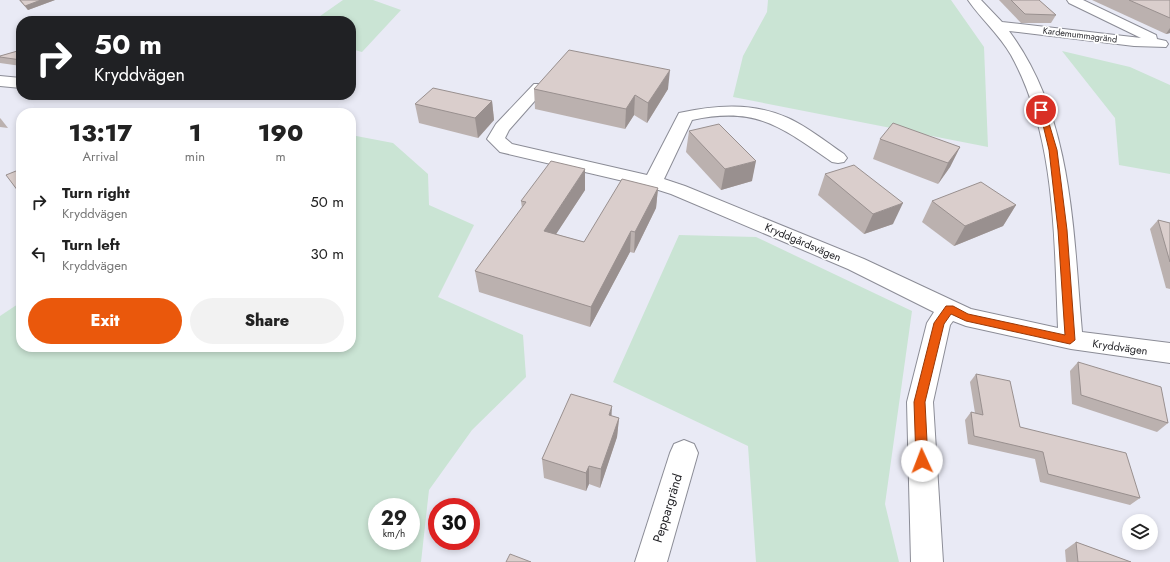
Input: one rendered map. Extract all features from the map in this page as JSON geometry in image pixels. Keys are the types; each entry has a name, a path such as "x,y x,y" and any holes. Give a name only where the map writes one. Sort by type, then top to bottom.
{"street":[{"path":"974,0 998,26 1019,56 1033,86 1053,150 1063,230 1070,340"},
{"name":"Kardemummagränd","path":"1073,0 1166,45"},
{"name":"Kardemummagränd","path":"998,26 1166,45"},
{"path":"0,81 16,83"},
{"name":"Kryddgårdsvägen","path":"539,87 502,128 496,139 506,148 612,174 653,182 678,190 856,264 949,309"},
{"path":"653,182 685,117 705,113 736,111 757,114 782,121 838,158"},
{"path":"927,562 920,402 939,323 949,309"},
{"name":"Kryddvägen","path":"949,309 966,317 1070,340 1170,353"},
{"name":"Peppargränd","path":"651,562 684,453"}],"green space":[{"path":"343,0 373,0 401,10 362,52 356,50 356,16 320,16"},
{"path":"768,0 951,0 984,47 988,147 733,97 743,56 767,12"},
{"path":"1062,51 1130,67 1170,85 1170,174 1119,165 1115,118"},
{"path":"356,136 393,143 428,174 429,205 474,225 438,297 523,335 526,377 472,430 429,490 421,562 0,562 0,316 16,305 16,352 356,352"},
{"path":"679,235 756,237 912,311 885,504 899,562 756,562 748,446 613,382"}],"building":[{"path":"20,0 41,0 25,6"},
{"path":"1011,0 1039,0 1056,15 1025,14"},
{"path":"1129,0 1170,0 1170,18"},
{"path":"569,50 670,70 648,103 635,95 626,109 534,89"},
{"path":"16,51 16,59 0,56"},
{"path":"433,88 492,101 475,118 415,104"},
{"path":"893,123 960,147 948,163 880,139"},
{"path":"719,124 756,161 725,169 689,131"},
{"path":"551,161 585,169 544,231 584,242 622,179 658,188 635,232 631,231 591,307 475,271 526,202 521,201"},
{"path":"854,165 903,203 873,214 825,174"},
{"path":"16,171 16,188 6,175"},
{"path":"981,182 1016,205 965,226 932,201"},
{"path":"1158,220 1170,223 1170,262"},
{"path":"1078,362 1161,387 1168,423 1081,395"},
{"path":"976,374 1010,381 1020,427 1126,453 1140,498 1048,474 1043,452 974,436 971,412 983,415"},
{"path":"571,394 612,406 609,415 619,418 601,469 589,466 586,473 542,459"},
{"path":"1076,542 1131,562 1078,562"},
{"path":"510,554 531,562 506,562"}],"route":[{"path":"922,461 920,402 939,323 949,309 966,317 1021,331 1070,340 1063,230 1053,150 1041,110"}]}
